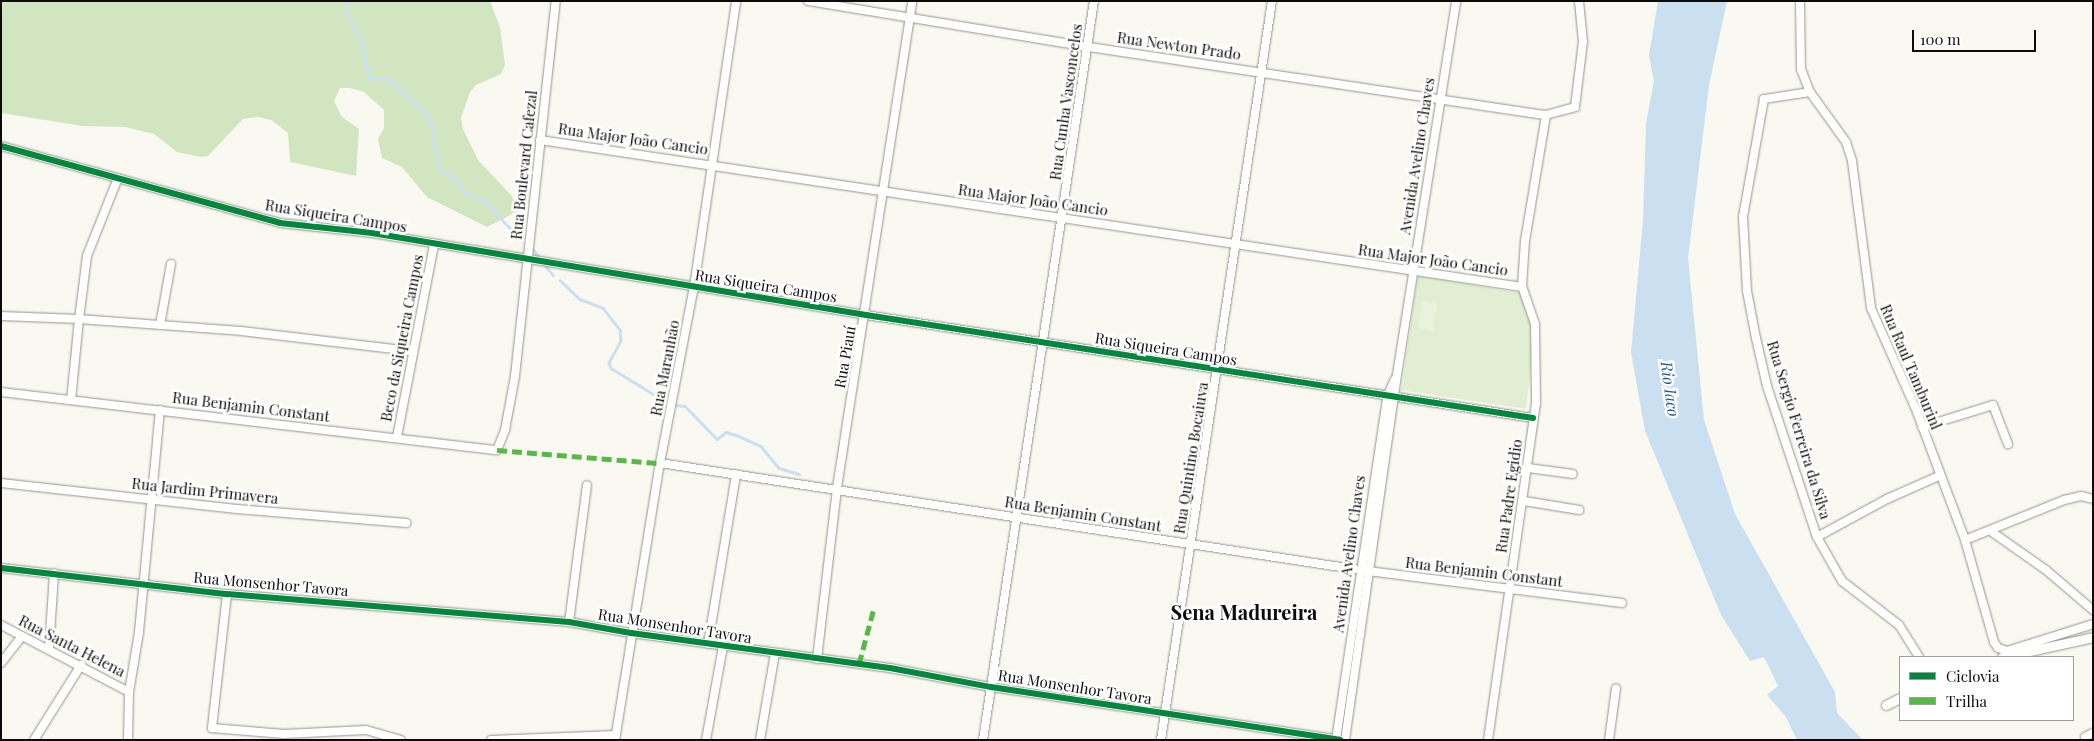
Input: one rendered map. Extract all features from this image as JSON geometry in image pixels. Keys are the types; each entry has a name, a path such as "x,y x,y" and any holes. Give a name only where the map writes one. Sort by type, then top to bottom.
{"street":[{"name":"Rua Boulevard Cafezal","path":"497,450 505,430 515,376 556,1"},
{"name":"Rua Maranhão","path":"616,738 631,634 660,463 694,287 736,1"},
{"name":"Rua Newton Prado","path":"808,1 1089,48 1546,115"},
{"name":"Rua Piauí","path":"818,659 837,488 866,315 912,1"},
{"name":"Rua Cunha Vasconcelos","path":"983,740 1042,342 1089,48 1094,1"},
{"name":"Rua Quintino Bocaiuva","path":"1161,740 1272,1"},
{"name":"Avenida Avelino Chaves","path":"1345,740 1397,375 1456,1"},
{"path":"1522,287 1525,241 1546,115 1575,107 1583,42 1579,1"},
{"name":"Rua Raul Tamburinl","path":"1800,1 1801,69 1810,92 1846,142 1852,161 1871,308 1922,427 1939,476 1965,540 1994,642 1998,648 2007,651 2093,624"},
{"name":"Rua Sergio Ferreira da Silva","path":"1810,92 1764,99 1743,218 1747,292 1761,361 1817,537 1842,581 1899,625 1918,656"},
{"name":"Rua Major João Cancio","path":"540,140 1522,287"},
{"name":"Rua Siqueira Campos","path":"1,146 280,223 434,244 528,261 866,315 1387,397 1533,418"},
{"path":"71,400 87,256 118,178"},
{"name":"Beco da Siqueira Campos","path":"397,437 411,351 434,244"},
{"path":"160,325 171,264"},
{"name":"Rua Padre Egidio","path":"1488,740 1508,588 1524,501 1537,377 1535,324 1522,287"},
{"path":"1,316 160,325 411,351"},
{"name":"Avenida Avelino Chaves","path":"1338,740 1360,570 1387,397 1397,375"},
{"name":"Rua Benjamin Constant","path":"1,392 497,450"},
{"path":"1922,427 1993,405 2008,444"},
{"path":"128,740 130,692 160,410"},
{"name":"Rua Benjamin Constant","path":"660,463 837,488 1017,518 1360,570 1622,602"},
{"path":"1528,468 1573,474"},
{"path":"708,644 736,474"},
{"path":"1817,537 1939,476"},
{"name":"Rua Jardim Primavera","path":"1,482 151,501 406,523"},
{"path":"569,622 587,485"},
{"path":"1965,540 1992,532 2064,500 2081,496 2093,499"},
{"path":"1524,501 1579,510"},
{"path":"1992,532 2046,570 2093,610"},
{"name":"Rua Monsenhor Tavora","path":"1,568 227,594 569,622 631,634 818,659 1338,740"},
{"path":"49,649 54,573"},
{"path":"227,594 212,728 284,734 366,730 401,740"},
{"name":"Rua Santa Helena","path":"1,625 130,692"},
{"path":"1,663 21,637"},
{"path":"2007,656 2093,637"},
{"path":"706,740 723,646"},
{"path":"760,740 775,653"},
{"path":"34,740 81,665"},
{"path":"1609,740 1616,688"},
{"path":"1886,705 1899,698"},
{"path":"120,740 127,731"},
{"path":"2085,737 2093,733"},
{"path":"491,740 616,738"}],"green space":[{"path":"1,1 490,1 500,27 505,65 501,74 476,85 470,92 461,118 463,129 478,160 512,196 518,211 487,227 427,197 402,167 382,158 378,139 384,128 384,110 364,92 350,88 340,88 334,101 342,117 359,129 356,176 290,162 288,133 271,120 258,117 243,119 208,156 201,157 177,152 154,134 125,127 83,126 1,113"},
{"path":"1418,276 1521,293 1532,321 1533,349 1526,409 1401,390"},
{"path":"1422,301 1437,304 1433,331 1418,328"}],"water":[{"name":"Rio Iaco","path":"1658,1 1727,1 1709,85 1688,258 1704,420 1735,514 1835,692 1837,713 1863,740 1797,740 1786,717 1767,695 1778,686 1764,657 1750,661 1721,615 1645,431 1631,352 1643,220 1646,123 1654,81 1649,55"}],"waterway":[{"path":"348,1 346,11 361,39 369,78 389,79 430,117 440,171 456,179 465,193 486,202 522,241"},
{"path":"533,249 540,258"},
{"path":"545,265 553,275"},
{"path":"560,280 580,299 603,308 620,330 621,341 609,363 611,368 663,400"},
{"path":"675,405 685,406 717,439 726,432 736,435 761,446 779,468 799,474"}],"marked path":[{"path":"497,450 660,463"},
{"path":"859,664 874,608"}],"cycle path":[{"path":"1,146 280,223 372,233 866,315 1533,418"},
{"path":"1,568 227,594 569,622 631,633 890,668 991,687 1340,740"}],"district":[{"name":"Sena Madureira","path":"1244,611"}]}
